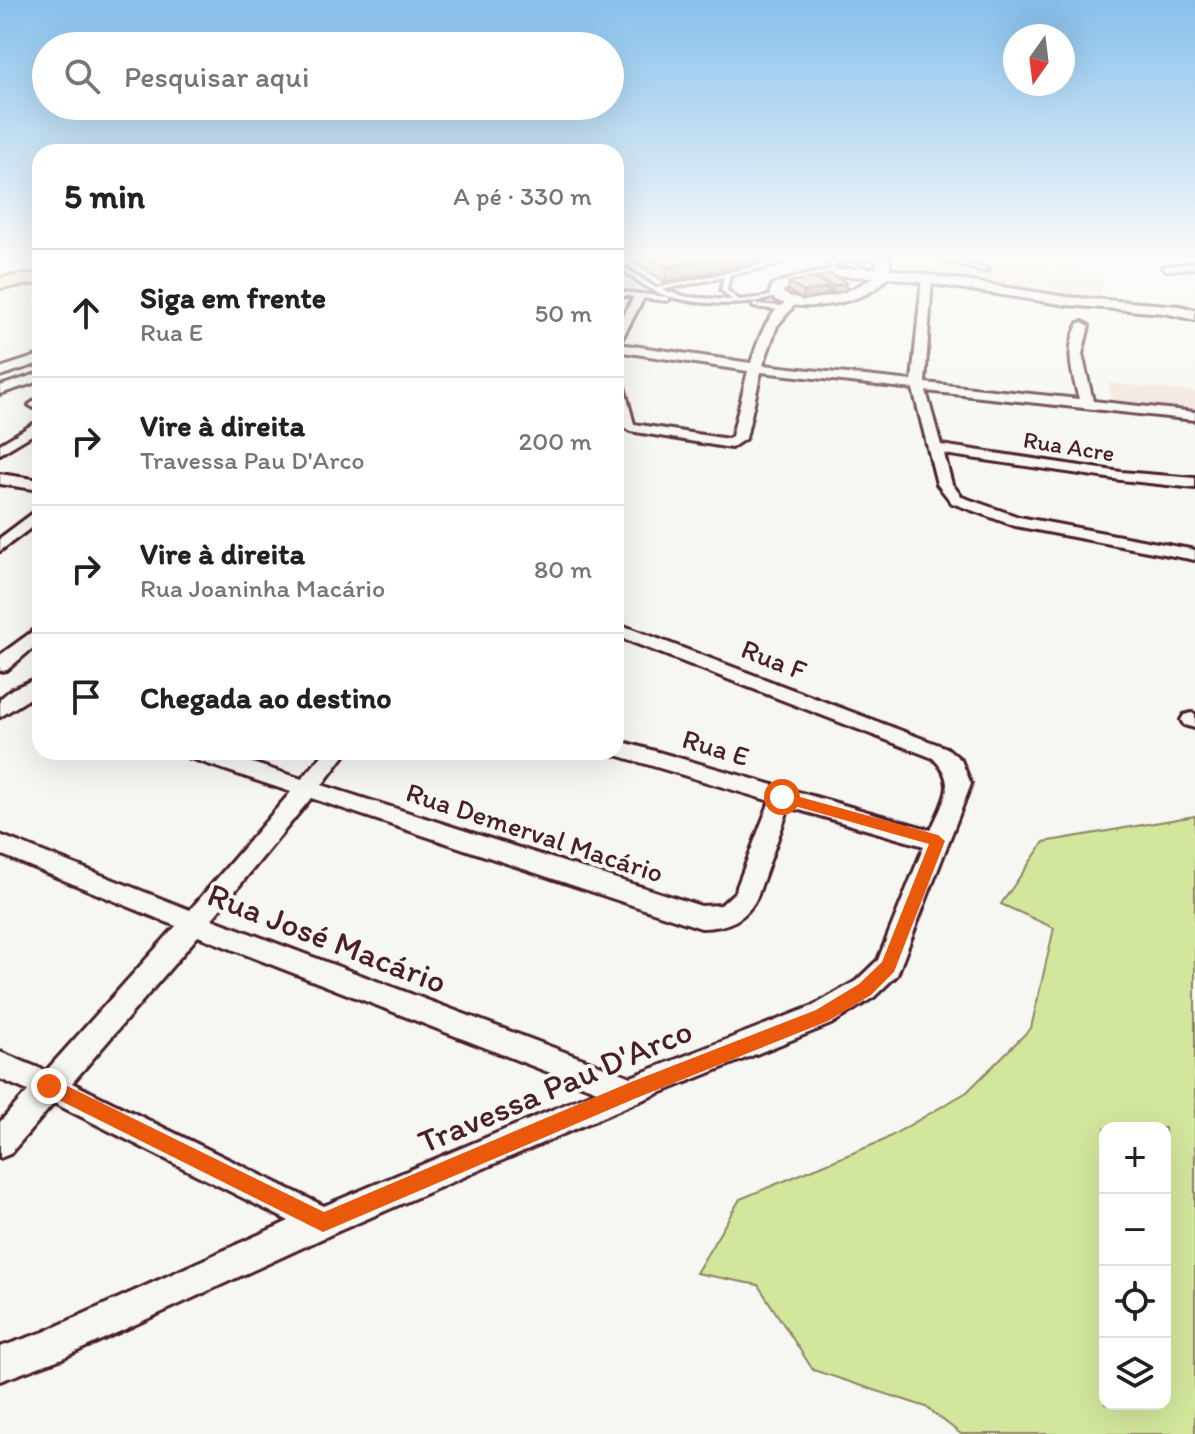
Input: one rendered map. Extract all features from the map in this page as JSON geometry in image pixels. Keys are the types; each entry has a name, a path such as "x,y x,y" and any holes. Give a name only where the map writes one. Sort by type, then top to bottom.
{"street":[{"path":"624,415 626,424 635,429 731,444 739,438 770,325"},
{"path":"923,325 918,385 948,489 957,500 1015,521 1195,555"},
{"path":"1083,326 1077,335 1075,354 1087,403"},
{"path":"624,348 756,368 1195,416"},
{"path":"0,372 32,362"},
{"path":"0,390 32,380"},
{"path":"0,450 32,429"},
{"name":"Rua Acre","path":"936,448 1121,476 1195,483"},
{"path":"0,479 32,484"},
{"path":"0,546 32,520"},
{"name":"Rua F","path":"624,632 912,743"},
{"path":"0,665 32,639"},
{"path":"9,691 32,686"},
{"path":"9,691 32,698"},
{"path":"0,710 9,691"},
{"name":"Travessa Pau D'Arco","path":"0,1364 48,1347 323,1222 631,1091 822,1015 865,989 888,967 960,784 957,774 940,753 912,743"},
{"name":"Rua E","path":"624,750 938,841"},
{"name":"Rua Demerval Macário","path":"218,760 701,917 722,918 736,911 745,897 782,797"},
{"path":"0,1144 194,923 330,760"},
{"name":"Rua José Macário","path":"0,844 194,923 631,1091"},
{"path":"0,1065 49,1086 323,1222"}],"shaded area":[{"path":"1108,383 1195,392 1195,409 1113,400"}],"green space":[{"path":"1195,816 1195,1434 961,1434 926,1407 813,1370 758,1285 696,1273 740,1199 882,1141 967,1092 1031,1028 1054,928 1001,904 1044,842"}],"route":[{"path":"49,1086 323,1222 631,1091 822,1015 865,989 888,967 938,841 782,797"}]}
